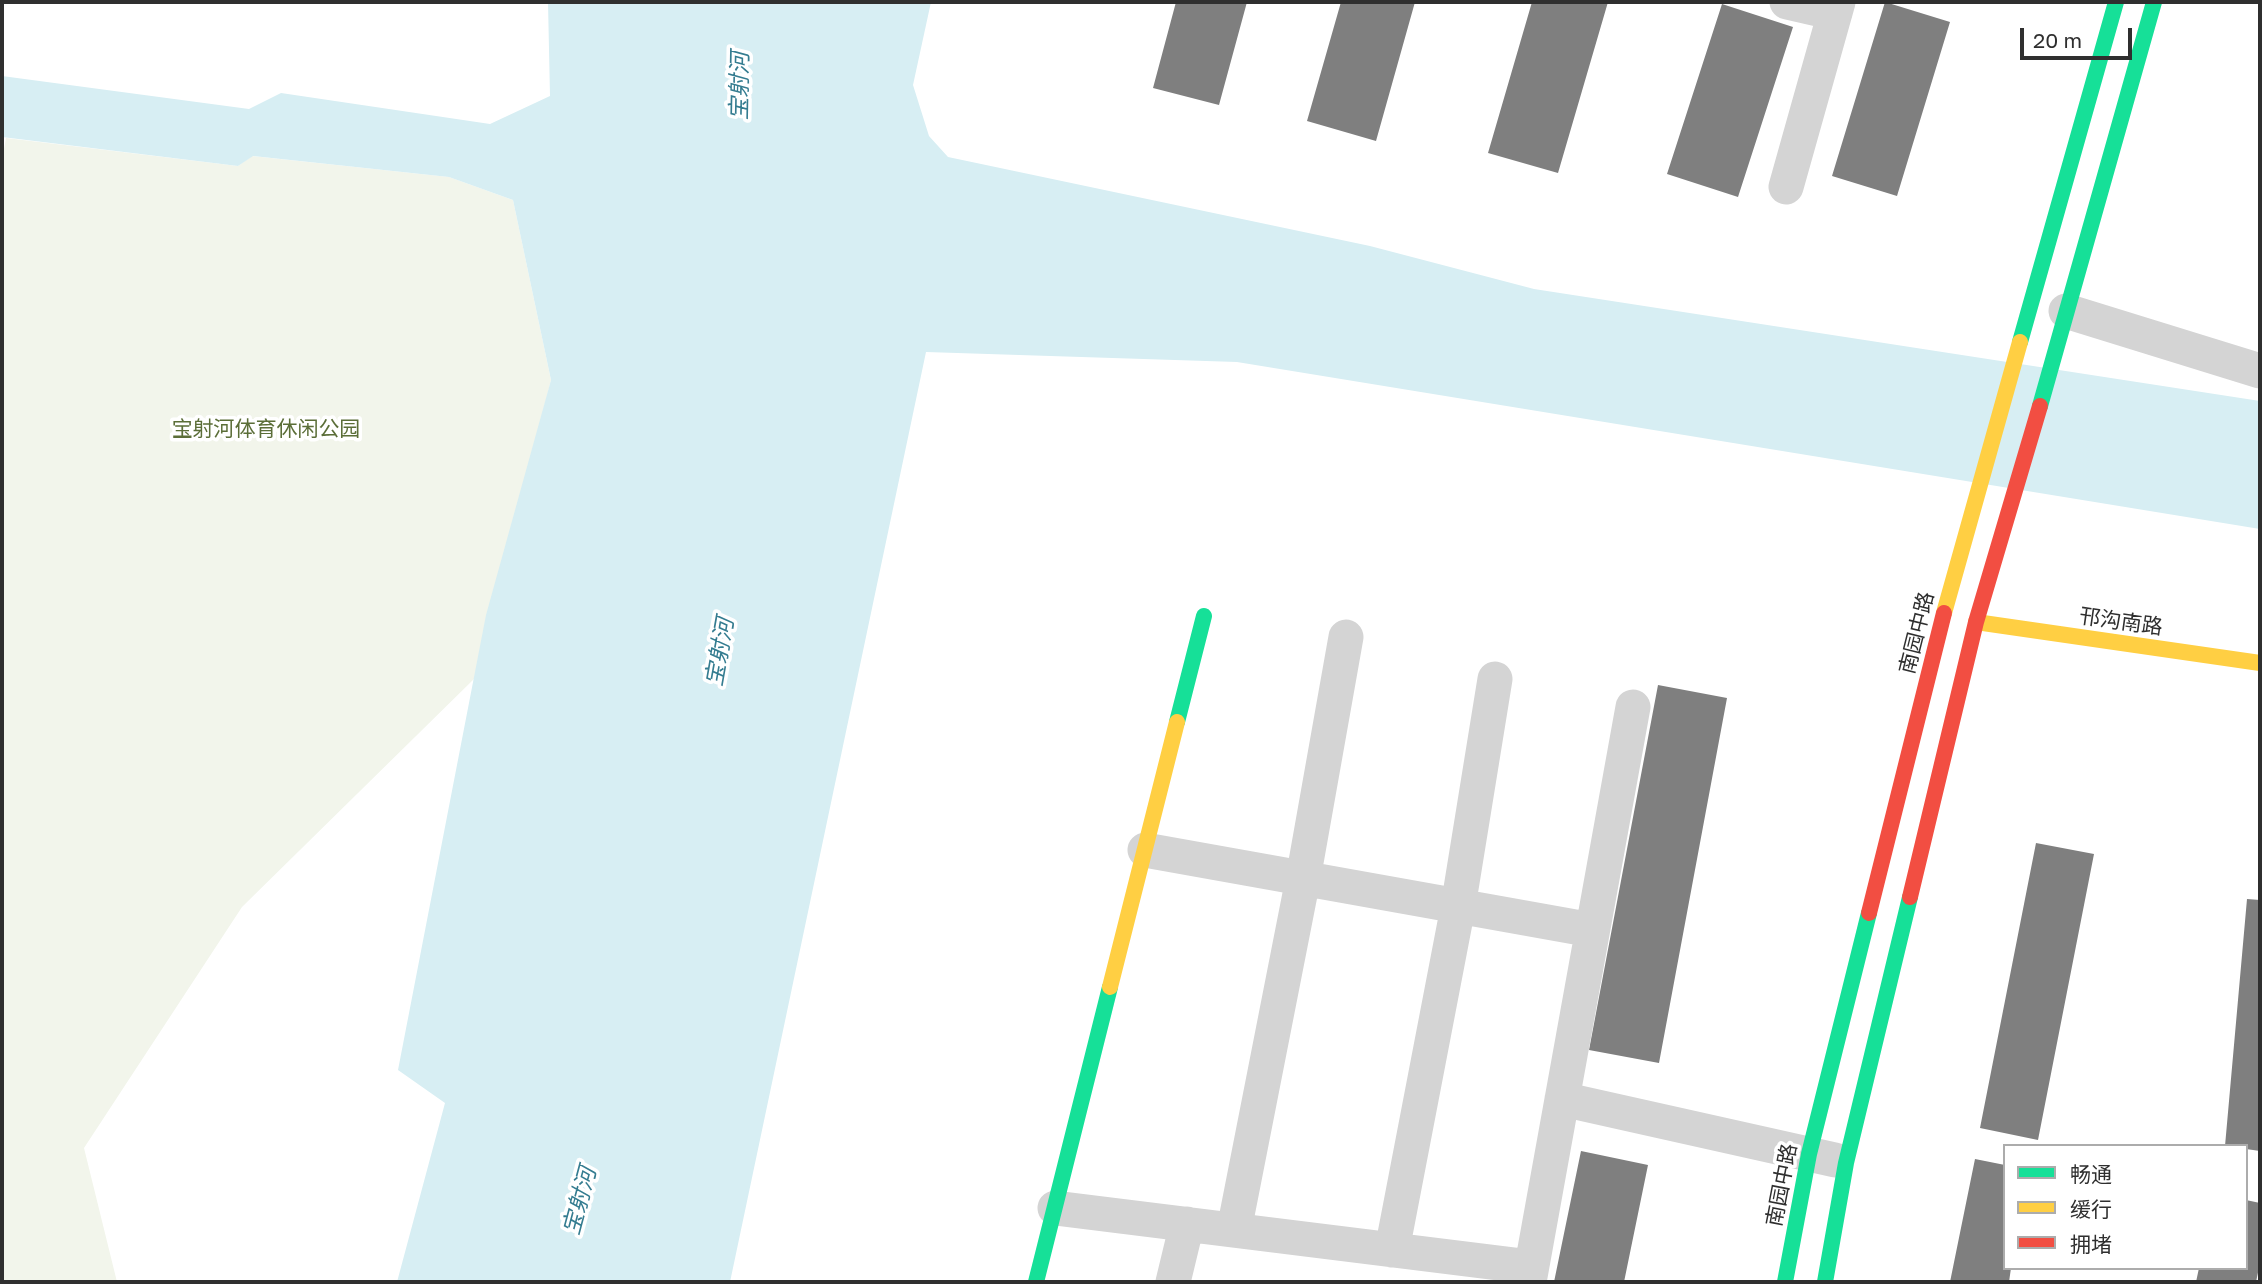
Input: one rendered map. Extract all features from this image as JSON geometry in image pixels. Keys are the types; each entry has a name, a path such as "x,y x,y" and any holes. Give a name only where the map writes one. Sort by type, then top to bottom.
{"main road":[{"name":"南园中路","path":"1785,1282 1809,1154 1945,608 2116,2"},
{"path":"1825,1282 1846,1163 1976,622 2154,2"},
{"path":"1036,1282 1204,616"},
{"name":"邗沟南路","path":"1976,622 2260,663"}],"street":[{"path":"1786,187 1837,7 1787,2"},
{"path":"2063,326 2260,371"},
{"path":"1234,1230 1303,879 1346,637"},
{"path":"1407,1262 1458,906 1494,679"},
{"path":"1055,1208 1234,1230 1407,1262 1530,1275 1633,707"},
{"path":"1145,850 1592,930"},
{"path":"1562,1099 1846,1163"},
{"path":"1173,1282 1187,1224"}],"green space":[{"name":"宝射河体育休闲公园","path":"6,138 238,166 252,156 449,177 513,200 551,380 474,679 242,907 84,1148 117,1282 2,1282 2,160"}],"water":[{"name":"宝射河","path":"548,2 931,2 913,85 929,136 948,157 1370,246 1534,289 2260,401 2260,529 1237,362 926,352 730,1282 397,1282 445,1103 398,1070 486,615 551,380 513,200 449,177 253,156 238,166 2,137 2,76 249,109 281,93 490,124 550,96"}],"building":[{"path":"1176,2 1247,2 1219,105 1153,88"},
{"path":"1341,2 1415,2 1376,141 1307,121"},
{"path":"1532,2 1608,2 1558,173 1488,153"},
{"path":"1885,2 1950,22 1897,196 1832,176"},
{"path":"1722,4 1793,27 1738,197 1667,174"},
{"path":"1658,685 1727,698 1659,1063 1589,1050"},
{"path":"2036,843 2094,854 2038,1140 1980,1128"},
{"path":"2247,899 2260,900 2260,1151 2248,1149 2248,1144 2225,1144"},
{"path":"1581,1151 1648,1165 1624,1282 1554,1282"},
{"path":"1975,1159 2003,1165 2003,1270 2011,1270 2009,1282 1950,1282"},
{"path":"2248,1200 2260,1203 2260,1263 2256,1282 2196,1282 2199,1270 2248,1270"}],"traffic: fast":[{"path":"2020,342 2116,2"},
{"path":"2040,406 2154,2"},
{"path":"1177,722 1204,616"},
{"path":"1825,1282 1846,1163 1910,897"},
{"path":"1785,1282 1809,1154 1869,913"},
{"path":"1036,1282 1110,987"}],"traffic: slow":[{"path":"1944,613 2020,342"},
{"path":"1976,622 2260,663"},
{"path":"1110,987 1177,722"}],"traffic: jam":[{"path":"1910,897 1976,622 2040,406"},
{"path":"1869,913 1944,613"}]}
